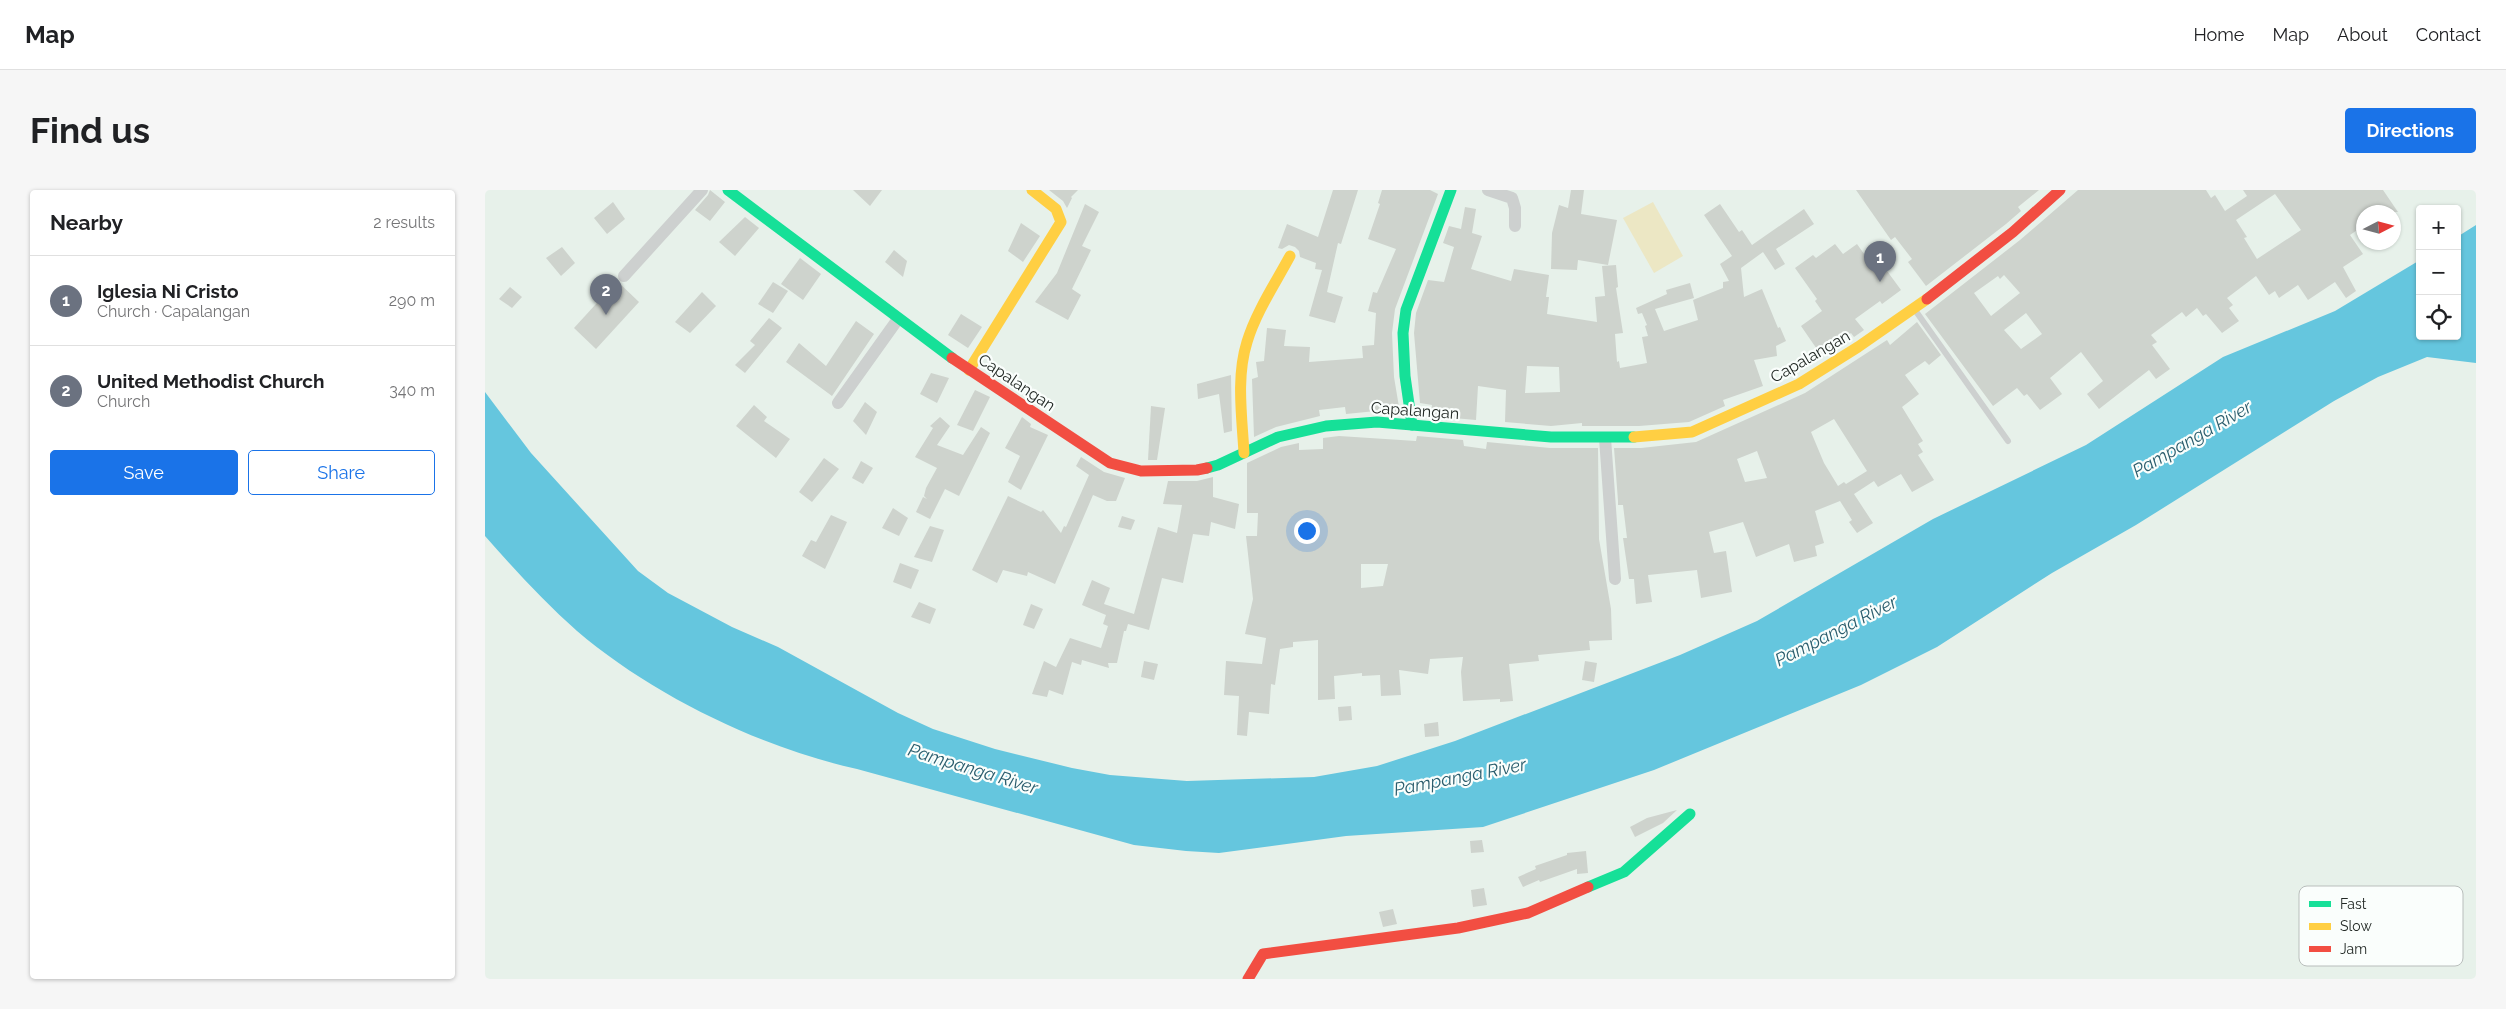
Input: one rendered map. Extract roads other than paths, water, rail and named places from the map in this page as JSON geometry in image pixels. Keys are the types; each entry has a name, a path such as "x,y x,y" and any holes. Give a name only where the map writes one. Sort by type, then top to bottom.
{"street":[{"path":"624,276 703,190"},
{"name":"Capalangan","path":"728,190 898,319 969,370 1109,462 1141,471 1197,470 1217,465 1278,438 1327,426 1377,422 1541,436 1605,438 1692,432 1730,417 1799,384 1914,309 2013,232 2060,190"},
{"path":"969,370 1061,222 1056,208 1032,190"},
{"path":"1412,425 1405,376 1403,333 1406,310 1451,190"},
{"path":"1488,190 1511,198 1515,208 1515,226"},
{"path":"1244,453 1241,405 1243,358 1251,328 1290,256"},
{"path":"838,403 898,319"},
{"path":"1605,438 1615,579"},
{"path":"1248,979 1263,954 1458,928 1528,913 1624,872 1690,814"}],"lane":[{"path":"1914,309 2008,441"}],"water":[{"name":"Pampanga River","path":"2476,225 2476,363 2427,357 2378,377 2334,401 2136,525 2052,573 1937,647 1861,685 1654,770 1483,827 1346,836 1219,853 1186,851 1134,845 820,760 746,733 709,716 639,677 577,631 529,585 485,536 485,392 531,453 638,571 668,593 732,627 778,647 898,713 933,729 995,749 1072,768 1110,775 1187,781 1314,777 1377,766 1455,741 1680,655 1757,621 1933,519 2086,445 2223,357 2335,311 2416,262 2416,340 2461,340 2461,234"}],"place":[{"name":"Iglesia Ni Cristo","path":"1880,282"},
{"name":"United Methodist Church","path":"606,315"}]}
